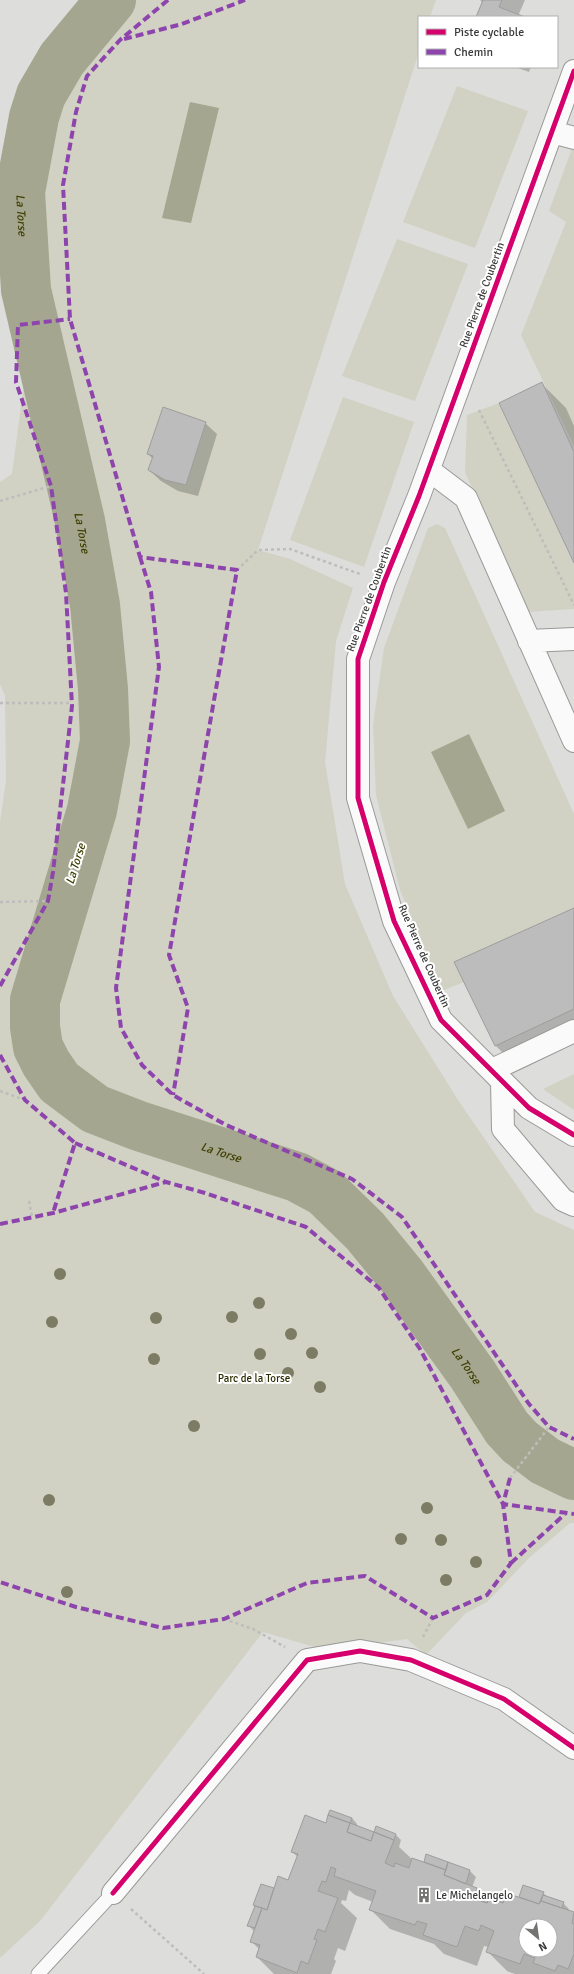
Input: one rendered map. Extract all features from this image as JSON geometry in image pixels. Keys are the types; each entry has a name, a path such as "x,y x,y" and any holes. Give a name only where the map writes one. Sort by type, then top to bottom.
{"street":[{"name":"Rue Pierre de Coubertin","path":"574,71 429,470 384,582 358,659 358,798 394,921 441,1020 529,1108 574,1135"},
{"path":"552,132 574,138"},
{"path":"429,470 466,498 574,741"},
{"path":"529,641 574,639"},
{"path":"574,1031 496,1076 503,1129 562,1200 574,1205"},
{"path":"113,1893 307,1660 360,1651 412,1660 504,1699 574,1748"}],"lane":[{"path":"38,1974 113,1893"}],"path":[{"path":"462,377 574,605"},
{"path":"0,501 51,486"},
{"path":"238,570 258,550 290,549 384,582"},
{"path":"0,703 72,703"},
{"path":"0,902 48,901"},
{"path":"0,1091 25,1100"},
{"path":"28,1201 32,1217"},
{"path":"510,1478 549,1428"},
{"path":"224,1619 253,1629 307,1660"},
{"path":"113,1893 204,1974"}],"green space":[{"name":"Parc de la Torse","path":"111,0 436,0 430,16 418,16 418,55 258,550 290,559 353,588 336,641 325,762 345,884 393,996 458,1100 535,1212 574,1230 574,1523 570,1523 529,1558 487,1602 466,1613 426,1655 407,1639 325,1650 263,1632 40,1921 0,1958 0,822 6,780 5,696 0,684 0,482 12,474 33,316 27,208 29,96 83,21"},
{"path":"457,86 528,111 475,248 403,222"},
{"path":"574,143 574,446 521,335 566,222 549,211"},
{"path":"397,239 468,264 415,401 342,376"},
{"path":"343,397 414,422 364,567 290,540"},
{"path":"499,403 574,563 574,609 527,612 465,472 467,415"},
{"path":"437,524 445,528 574,814 574,908 455,962 464,982 442,991 400,890 376,795 373,725 384,648 428,528"},
{"path":"574,1074 574,1110 543,1089"}],"shaded area":[{"path":"190,102 219,108 191,223 162,218"},
{"path":"469,734 505,811 468,829 431,752"}],"building":[{"path":"483,0 502,0 499,7 522,16 476,16"},
{"path":"542,382 574,452 574,563 499,403"},
{"path":"163,407 206,422 186,485 165,480 148,470 153,456 147,454"},
{"path":"574,908 574,1009 495,1046 454,962"},
{"path":"330,1810 352,1818 350,1823 328,1815"},
{"name":"Le Michelangelo","path":"305,1815 326,1823 328,1815 350,1823 347,1832 371,1841 374,1832 394,1840 385,1863 394,1867 395,1863 409,1868 412,1858 446,1870 444,1875 477,1888 473,1898 487,1903 489,1898 503,1903 506,1893 539,1904 541,1901 574,1912 572,1923 574,1924 574,1954 568,1969 558,1965 555,1971 533,1963 535,1958 558,1958 558,1918 518,1918 518,1958 522,1958 520,1964 486,1952 494,1931 481,1925 479,1931 465,1926 457,1947 423,1935 427,1924 417,1921 415,1925 369,1910 376,1891 334,1876 336,1869 331,1867 326,1882 322,1881 318,1891 338,1898 325,1932 318,1929 314,1939 317,1940 308,1964 301,1961 297,1973 256,1957 260,1945 250,1942 262,1908 267,1910 278,1876 288,1880 298,1854 291,1852"},
{"path":"350,1823 374,1832 371,1841 347,1832"},
{"path":"376,1826 396,1834 394,1840 374,1832"},
{"path":"426,1854 448,1862 446,1870 424,1862"},
{"path":"448,1862 470,1870 466,1884 444,1875"},
{"path":"261,1884 274,1888 267,1910 253,1905"},
{"path":"523,1885 544,1892 539,1904 519,1897"},
{"path":"475,1892 489,1898 487,1903 473,1898"},
{"path":"491,1892 505,1898 503,1903 489,1898"},
{"path":"543,1895 564,1902 562,1908 541,1901"},
{"path":"255,1906 262,1908 255,1928 247,1926"}],"waterway":[{"name":"La Torse","path":"111,0 62,59 41,95 34,117 20,192 26,290 80,521 95,605 103,689 105,741 92,810 35,1000 35,1027 38,1047 46,1063 59,1082 95,1109 139,1126 297,1177 325,1192 365,1231 401,1275 473,1375 507,1428 520,1442 545,1461 574,1475"}],"marked path":[{"path":"168,0 120,40 87,76 76,112 63,185 70,319 140,557 237,570 169,955 188,1008 173,1095"},
{"path":"124,39 182,24 245,0"},
{"path":"0,986 48,901 53,872 72,706 66,593 51,486 16,382 18,325 70,319"},
{"path":"140,557 151,592 159,667 116,988 121,1028 142,1065 173,1095 226,1125 352,1179 402,1217 529,1404 549,1427 574,1439"},
{"path":"0,1055 25,1100 75,1143 53,1213"},
{"path":"75,1143 166,1182"},
{"path":"0,1224 53,1213 166,1182 205,1193 306,1227 379,1288 420,1349 503,1504 511,1563 487,1595 433,1618 365,1576 307,1583 224,1619 163,1628 76,1607 0,1582"},
{"path":"510,1478 503,1504 574,1514"},
{"path":"511,1563 565,1514"}],"cycle path":[{"path":"574,71 419,496 384,582 358,659 358,798 394,921 441,1020 529,1108 574,1135"},
{"path":"113,1893 307,1660 360,1651 411,1660 504,1699 574,1748"}],"place":[{"name":"Le Michelangelo","path":"424,1895"}]}
